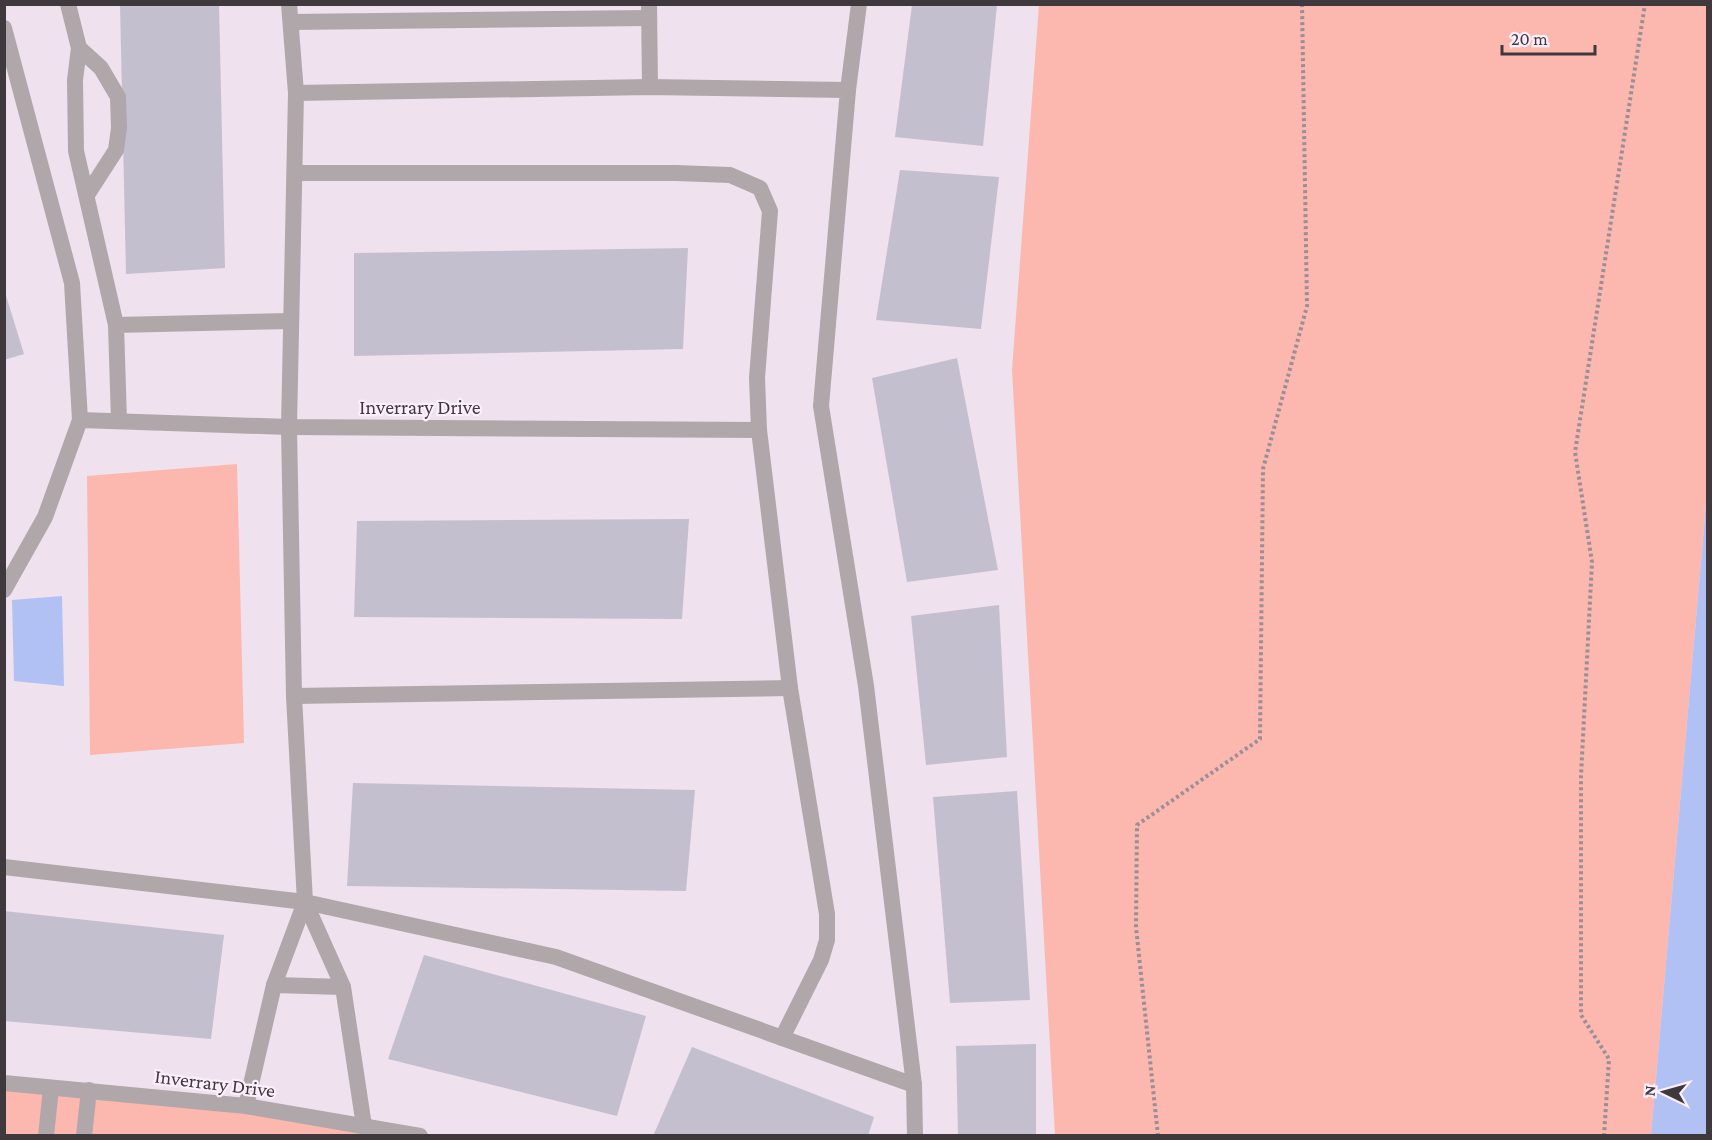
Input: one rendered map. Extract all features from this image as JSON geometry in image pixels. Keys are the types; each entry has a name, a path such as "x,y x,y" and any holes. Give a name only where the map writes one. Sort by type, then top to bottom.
{"street":[{"path":"68,4 79,48 75,80 76,151 116,325 119,422"},
{"path":"289,4 296,93 289,428 294,696 305,903 343,987 364,1126"},
{"path":"860,4 848,90 821,406 866,686 914,1085 915,1136"},
{"path":"291,22 649,11 650,87"},
{"path":"4,28 72,283 80,420 45,517 4,590"},
{"path":"79,48 101,68 117,97 118,107 116,150 87,195"},
{"path":"296,93 650,87 848,90"},
{"path":"295,172 676,173 730,175 760,188 770,211 758,378 759,430 790,688 826,914 827,940 821,960 782,1038"},
{"path":"116,325 291,321"},
{"name":"Inverrary Drive","path":"80,420 289,428 759,430"},
{"path":"294,696 790,688"},
{"path":"4,867 305,903 556,957 914,1085"},
{"path":"246,1106 274,985 305,903"},
{"path":"274,985 343,987"},
{"name":"Inverrary Drive","path":"4,1083 246,1106 420,1136"},
{"path":"46,1136 51,1088"},
{"path":"85,1128 88,1090"}],"path":[{"path":"1158,1136 1136,927 1137,825 1260,740 1263,469 1307,306 1302,4"},
{"path":"1604,1136 1609,1059 1581,1015 1581,776 1592,562 1575,452 1645,4"}],"shaded area":[{"path":"1039,5 1707,5 1707,493 1651,1135 1055,1135 1012,370"},
{"path":"237,464 244,743 90,755 87,476"},
{"path":"5,1083 420,1136 5,1136"}],"water":[{"path":"1707,493 1707,1135 1651,1135"},
{"path":"62,596 64,686 14,681 12,600"}],"building":[{"path":"120,4 219,4 225,268 126,274"},
{"path":"912,5 997,5 983,146 895,137"},
{"path":"900,170 999,177 981,329 876,320"},
{"path":"688,248 683,349 354,356 354,253"},
{"path":"4,289 24,354 4,360"},
{"path":"957,358 998,570 907,582 872,378"},
{"path":"689,519 682,619 354,617 357,521"},
{"path":"999,605 1007,757 926,765 911,616"},
{"path":"353,783 695,790 686,891 347,886"},
{"path":"1017,791 1030,1000 950,1003 933,797"},
{"path":"4,911 224,935 211,1039 4,1021"},
{"path":"424,955 646,1016 617,1116 388,1059"},
{"path":"1036,1044 1036,1136 958,1136 956,1046"},
{"path":"692,1047 874,1117 868,1136 653,1136"}]}
